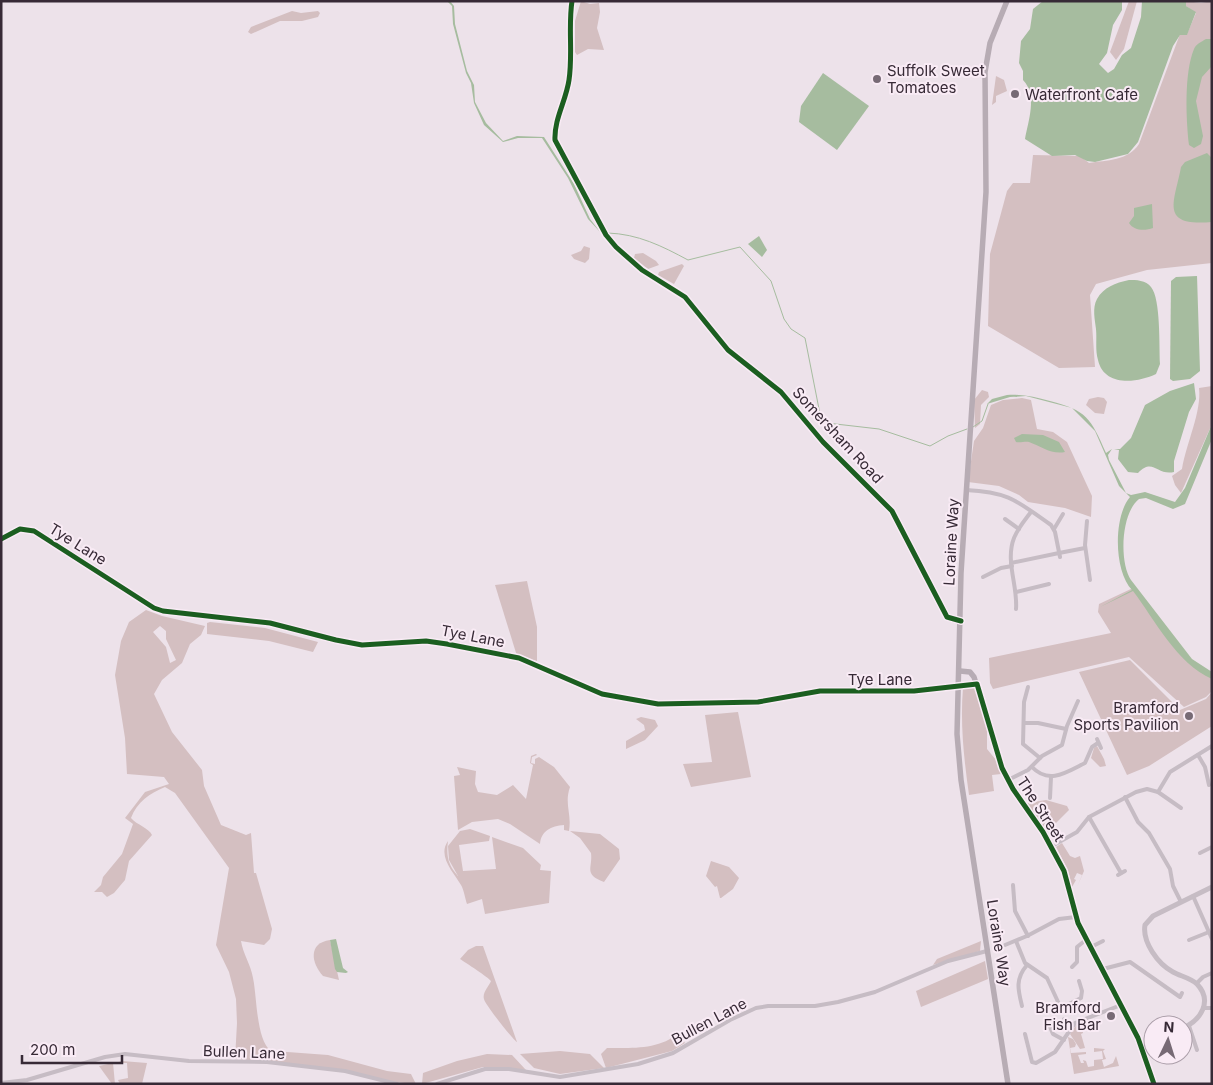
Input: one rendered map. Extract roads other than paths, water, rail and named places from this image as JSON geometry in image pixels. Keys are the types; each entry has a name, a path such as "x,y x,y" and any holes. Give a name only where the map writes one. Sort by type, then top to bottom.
{"main road":[{"name":"Loraine Way","path":"1007,1 990,43 985,72 986,192 966,490 956,734 961,780 1008,1084"},
{"name":"The Street","path":"960,670 970,672 974,677 991,738 1008,780 1052,846 1065,873 1076,917 1143,1050"},
{"name":"The Street","path":"1148,1065 1154,1084"}],"street":[{"name":"Somersham Road","path":"572,1 570,78 565,101 556,123 555,140 606,235 628,258 684,297 728,350 781,392 823,442 892,511 947,617 961,620"},
{"path":"966,490 1003,494 1031,512 1054,529 1059,554"},
{"path":"1016,609 1016,592 1011,564 1012,543 1031,512"},
{"path":"1054,529 1064,514"},
{"path":"1005,519 1019,529"},
{"path":"1087,521 1085,548 1090,580"},
{"name":"Tye Lane","path":"1,539 20,529 34,531 76,560 96,569 154,608 163,611 270,623 362,645 426,641 442,643 519,658 602,694 658,704 758,702 820,692 914,692 959,687"},
{"path":"1079,533 1085,533"},
{"path":"983,578 1011,564 1085,548"},
{"path":"1016,592 1049,584"},
{"path":"1028,687 1024,702 1023,745 1040,758"},
{"path":"1008,780 1032,767 1040,758 1062,746 1066,729 1078,701"},
{"path":"1024,723 1038,723 1066,729"},
{"path":"1032,767 1041,775 1051,777 1085,763 1092,747 1098,741 1101,748"},
{"path":"1158,792 1170,772 1212,746"},
{"path":"1198,755 1205,768 1209,786"},
{"path":"1050,798 1051,777"},
{"path":"1052,846 1078,830 1089,816 1142,789 1158,792 1181,808"},
{"path":"1125,798 1138,822 1149,833 1170,869 1174,886 1181,902"},
{"path":"1089,816 1121,873"},
{"path":"1200,853 1212,847"},
{"path":"1013,885 1015,911 1028,936"},
{"path":"1193,1024 1199,1020 1205,1008 1205,997 1197,984 1165,966 1145,937 1144,931 1148,920 1212,887"},
{"path":"1193,896 1212,939"},
{"path":"1005,945 1028,936 1059,919 1076,917"},
{"path":"1189,940 1209,932"},
{"path":"1072,967 1077,962 1078,946 1087,939"},
{"path":"1016,941 1027,965 1047,978 1057,1002 1062,1005 1076,1002 1081,998 1082,991 1079,981"},
{"path":"1091,947 1103,941"},
{"name":"Bullen Lane","path":"437,1084 468,1072 491,1069 560,1077 638,1064 673,1053 730,1020 756,1008 822,1005 838,1002 881,990 954,960 988,951"},
{"path":"1071,957 1076,954"},
{"path":"1103,970 1130,962 1180,997 1182,993"},
{"path":"1022,1006 1018,980 1027,965"},
{"path":"1197,984 1203,977 1212,973"},
{"path":"1024,1034 1029,1057 1034,1063 1056,1052 1072,1026 1081,1020 1121,1005"},
{"path":"1205,1008 1212,1008"},
{"path":"1064,1019 1072,1026"},
{"path":"1050,1027 1053,1034 1064,1040"},
{"path":"1193,1038 1197,1050"},
{"name":"Bullen Lane","path":"1,1083 27,1080 105,1057 129,1054 182,1060 267,1062 345,1071 397,1084"}],"waterway":[{"path":"608,233 640,238 688,260 740,247 771,281 784,319 791,329 805,338 820,414 827,423 879,429 930,446 948,436 967,429"},
{"path":"973,427 982,421 988,404"}],"place":[{"name":"Suffolk Sweet Tomatoes","path":"877,79"},
{"name":"Waterfront Cafe","path":"1015,94"},
{"name":"Bramford Sports Pavilion","path":"1189,716"},
{"name":"Bramford Fish Bar","path":"1111,1016"}]}
